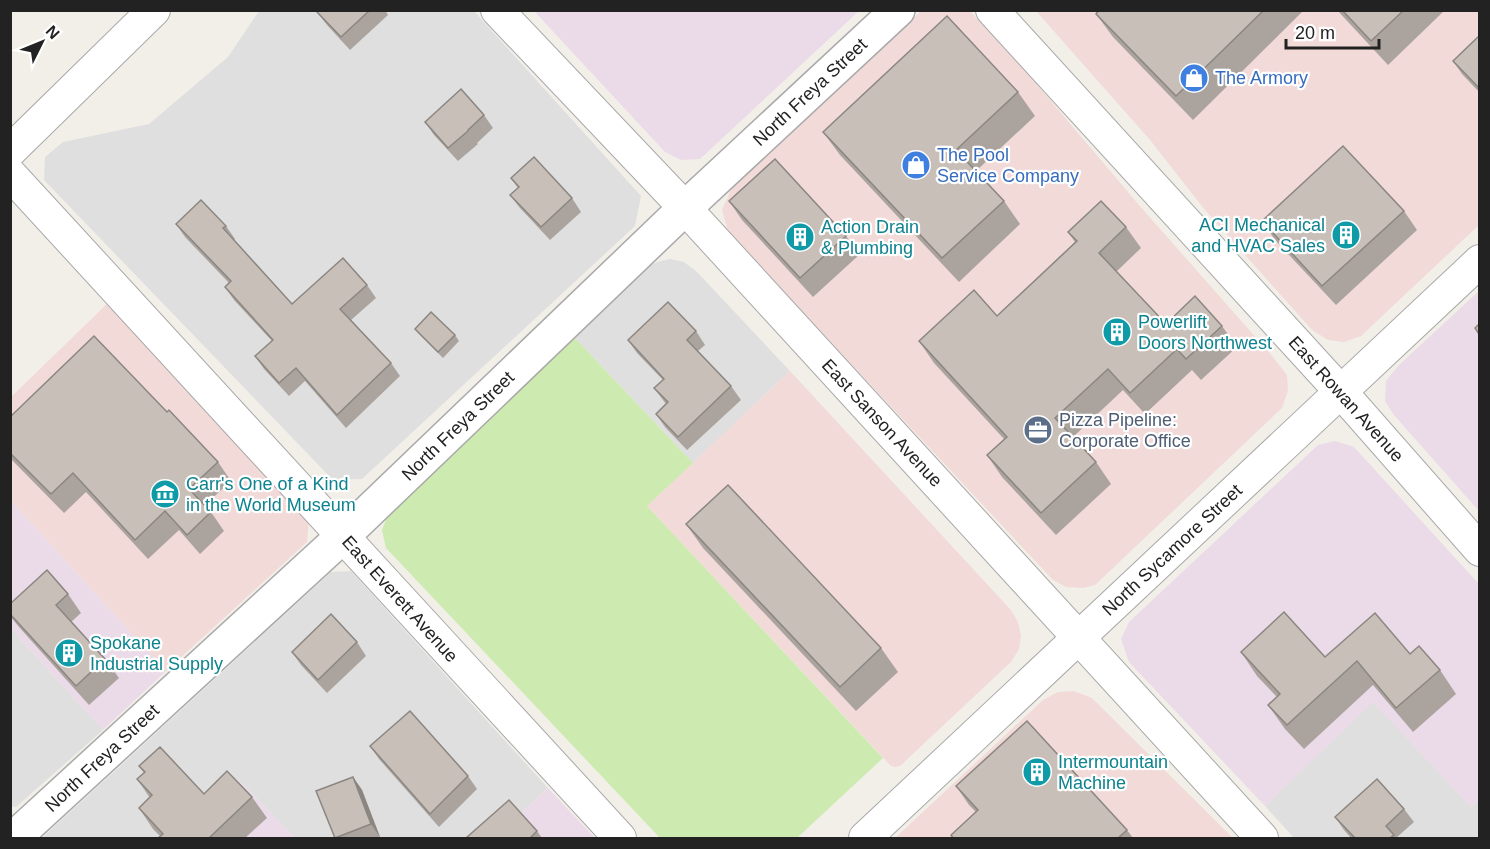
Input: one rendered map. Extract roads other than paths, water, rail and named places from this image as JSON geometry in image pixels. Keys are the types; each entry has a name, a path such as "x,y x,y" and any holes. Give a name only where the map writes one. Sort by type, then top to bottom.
{"street":[{"path":"10,151 154,10"},
{"name":"East Sanson Avenue","path":"497,10 685,208 1262,838"},
{"name":"North Freya Street","path":"14,838 343,536 685,208 897,10"},
{"name":"East Rowan Avenue","path":"992,10 1341,392 1479,550"},
{"name":"East Everett Avenue","path":"10,174 620,838"},
{"name":"North Sycamore Street","path":"864,838 1479,261"}],"place":[{"name":"The Armory","path":"1194,78"},
{"name":"The Pool Service Company","path":"916,165"},
{"name":"ACI Mechanical and HVAC Sales","path":"1346,235"},
{"name":"Action Drain & Plumbing","path":"800,237"},
{"name":"Powerlift Doors Northwest","path":"1117,332"},
{"name":"Pizza Pipeline: Corporate Office","path":"1038,430"},
{"name":"Carr's One of a Kind in the World Museum","path":"165,494"},
{"name":"Spokane Industrial Supply","path":"69,653"},
{"name":"Intermountain Machine","path":"1037,772"}]}
